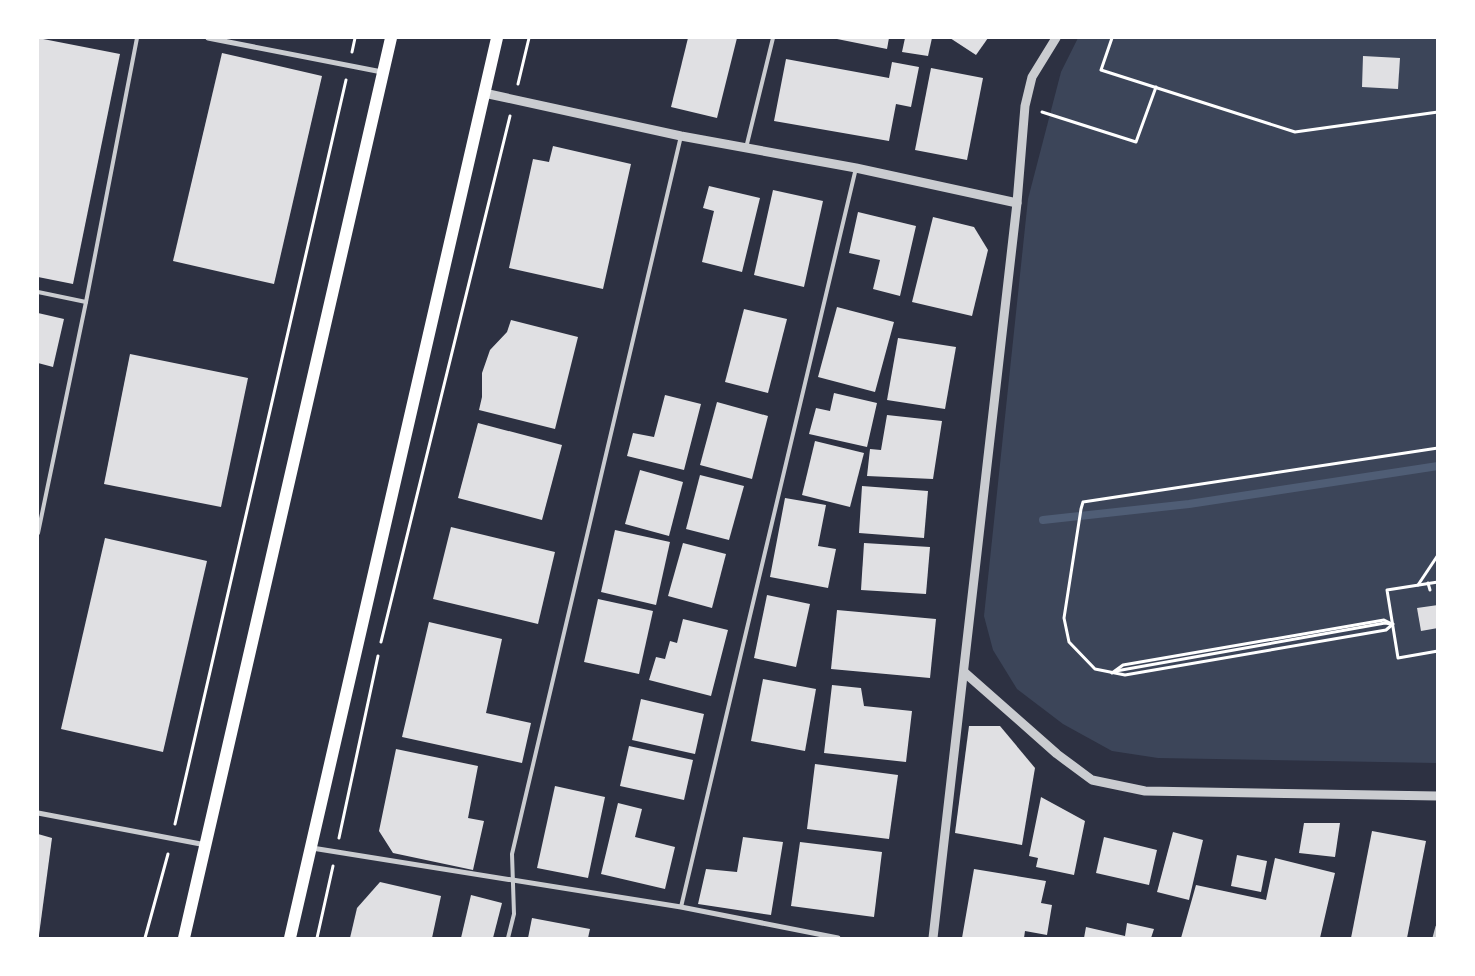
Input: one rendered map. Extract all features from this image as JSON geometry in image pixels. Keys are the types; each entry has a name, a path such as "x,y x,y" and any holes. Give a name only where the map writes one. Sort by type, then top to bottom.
{"main road":[{"path":"184,938 391,38"},
{"path":"290,938 497,38"}],"street":[{"path":"208,38 382,72"},
{"path":"933,938 1017,203 1025,106 1032,77 1056,38"},
{"path":"484,93 682,136 856,168 1017,203"},
{"path":"964,672 1057,754 1092,780 1145,791 1438,796"},
{"path":"38,813 206,845"},
{"path":"310,848 514,882 681,907 838,938"},
{"path":"1435,938 1438,927"}],"lane":[{"path":"38,533 138,38"},
{"path":"746,148 773,38"},
{"path":"508,938 514,914 512,854 682,136"},
{"path":"681,907 856,168"},
{"path":"38,292 86,302"}],"path":[{"path":"145,938 172,838 355,38"},
{"path":"317,938 379,649 529,38"},
{"path":"1112,38 1101,70 1295,132 1438,112"},
{"path":"1025,106 1136,142 1156,87"},
{"path":"1393,624 1386,630 1376,632 1125,675 1111,674 1095,669 1069,642 1064,618 1081,509 1083,502 1438,448"},
{"path":"1418,585 1438,555"},
{"path":"1438,582 1387,590 1398,658 1438,651"},
{"path":"1428,583 1430,590"},
{"path":"1111,674 1143,665 1385,623 1393,624"}],"shaded area":[{"path":"1078,38 1437,38 1437,763 1158,758 1112,751 1063,724 1017,689 993,650 984,616 1028,199 1061,72"}],"building":[{"path":"38,38 120,54 73,284 38,277"},
{"path":"688,38 737,38 717,118 671,107"},
{"path":"832,38 889,38 887,49"},
{"path":"905,38 932,38 928,56 902,52"},
{"path":"950,38 988,38 976,55"},
{"path":"222,53 322,76 274,284 173,261"},
{"path":"1363,56 1400,58 1398,89 1362,87"},
{"path":"786,59 889,78 892,62 919,67 911,107 896,104 889,141 774,121"},
{"path":"931,68 983,78 967,160 915,150"},
{"path":"553,146 631,164 603,289 509,268 533,159 549,162"},
{"path":"709,186 760,198 742,272 702,262 714,211 703,208"},
{"path":"773,190 823,201 804,287 754,275"},
{"path":"858,212 916,226 900,296 873,289 880,260 849,253"},
{"path":"933,217 974,227 988,250 972,316 912,302"},
{"path":"837,307 894,322 875,392 818,377"},
{"path":"744,309 787,319 768,393 725,382"},
{"path":"38,313 64,319 53,367 38,363"},
{"path":"511,320 578,337 555,429 479,410 482,397 482,373 490,350 507,332"},
{"path":"898,338 956,347 945,409 887,400"},
{"path":"130,354 248,378 221,507 104,484"},
{"path":"834,393 877,403 867,447 809,434 816,408 830,411"},
{"path":"665,395 701,404 684,470 627,456 633,433 654,437"},
{"path":"717,402 768,416 752,479 700,465"},
{"path":"887,415 942,421 933,479 867,476 870,449 881,450"},
{"path":"478,423 562,445 542,520 458,498"},
{"path":"815,441 864,453 850,507 802,495"},
{"path":"640,470 683,482 669,536 625,524"},
{"path":"700,475 744,486 729,540 686,529"},
{"path":"862,486 928,491 924,538 859,533"},
{"path":"785,498 826,505 818,546 836,549 828,588 770,577"},
{"path":"451,527 555,552 538,624 433,599"},
{"path":"615,530 670,542 656,605 601,592"},
{"path":"105,538 207,561 163,752 61,729"},
{"path":"683,543 726,554 712,608 668,596"},
{"path":"864,543 930,547 926,594 861,590"},
{"path":"767,595 810,604 796,667 754,658"},
{"path":"598,599 653,611 639,674 584,662"},
{"path":"1438,605 1438,628 1421,631 1417,608"},
{"path":"837,610 936,619 930,678 831,669"},
{"path":"683,619 728,630 711,696 649,680 656,657 665,659 670,641 677,643"},
{"path":"429,622 502,639 486,713 531,723 522,763 402,737"},
{"path":"763,679 816,689 805,751 751,741"},
{"path":"832,685 861,688 864,706 912,711 906,762 824,753"},
{"path":"641,699 704,714 695,754 632,740"},
{"path":"969,726 1000,726 1035,768 1022,845 955,833"},
{"path":"629,746 693,760 684,800 620,786"},
{"path":"396,749 478,766 468,818 484,821 473,870 393,853 379,831"},
{"path":"815,764 898,775 889,839 807,829"},
{"path":"555,786 605,797 588,878 537,868"},
{"path":"1041,797 1085,821 1074,875 1036,867 1038,858 1029,856"},
{"path":"618,803 642,809 635,837 675,847 665,889 601,874"},
{"path":"1304,823 1340,823 1335,857 1299,853"},
{"path":"1372,831 1426,841 1407,938 1351,938"},
{"path":"1173,832 1203,840 1189,900 1157,892"},
{"path":"38,834 52,838 39,935 38,935"},
{"path":"743,837 783,842 771,915 698,904 706,869 737,872"},
{"path":"1104,837 1157,850 1149,885 1096,873"},
{"path":"800,842 882,852 874,917 791,906"},
{"path":"1237,855 1267,861 1261,892 1231,886"},
{"path":"1275,858 1335,873 1320,938 1181,938 1196,885 1266,900"},
{"path":"974,869 1046,881 1041,903 1052,905 1047,935 1025,931 1024,938 962,938"},
{"path":"380,882 441,896 432,938 350,938 357,908"},
{"path":"471,895 502,903 493,938 461,938"},
{"path":"532,918 590,929 588,938 528,938"},
{"path":"1127,923 1154,929 1151,938 1084,938 1086,927 1125,936"}],"waterway":[{"path":"1043,520 1189,504 1438,466"}]}
